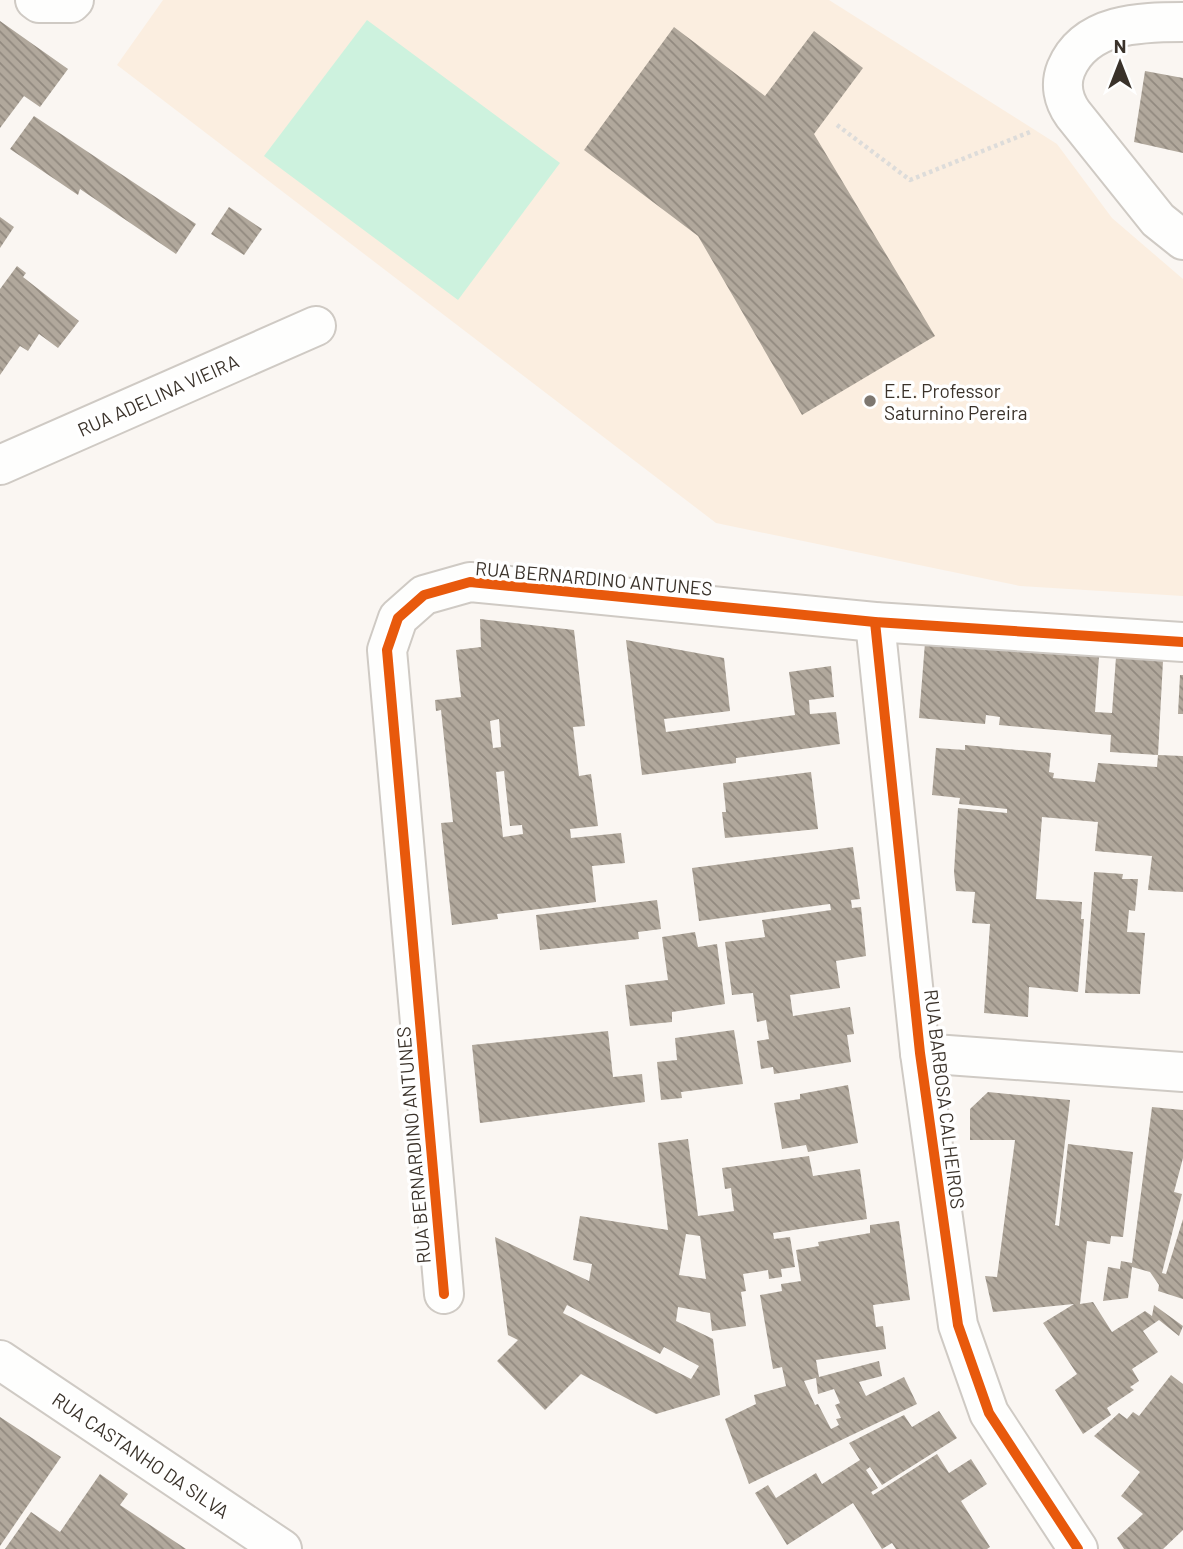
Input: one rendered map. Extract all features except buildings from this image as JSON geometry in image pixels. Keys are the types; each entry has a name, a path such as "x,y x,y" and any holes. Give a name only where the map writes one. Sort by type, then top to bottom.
{"street":[{"path":"1183,22 1147,22 1100,32 1072,55 1062,79 1065,103 1073,114 1158,220 1183,240"},
{"name":"RUA ADELINA VIEIRA","path":"0,464 316,326"},
{"name":"RUA BERNARDINO ANTUNES","path":"443,1294 387,650 398,618 424,595 470,582 875,622 1183,642"},
{"name":"RUA BARBOSA CALHEIROS","path":"875,622 920,1053 958,1325 989,1413 1077,1549"},
{"path":"920,1053 1183,1072"},
{"name":"RUA CASTANHO DA SILVA","path":"0,1360 282,1549"}],"path":[{"path":"837,125 910,180 1073,114"}],"shaded area":[{"name":"E.E. Professor Saturnino Pereira","path":"163,0 829,0 1057,144 1112,218 1183,279 1183,596 1020,586 716,523 117,65"}],"green space":[{"path":"367,20 560,163 458,300 264,156"}],"cycle path":[{"path":"444,1294 387,650 398,618 424,595 470,582 875,622 1183,642"},
{"path":"875,622 920,1053 958,1325 989,1413 1078,1549"}],"place":[{"name":"E.E. Professor Saturnino Pereira","path":"870,401"}]}
